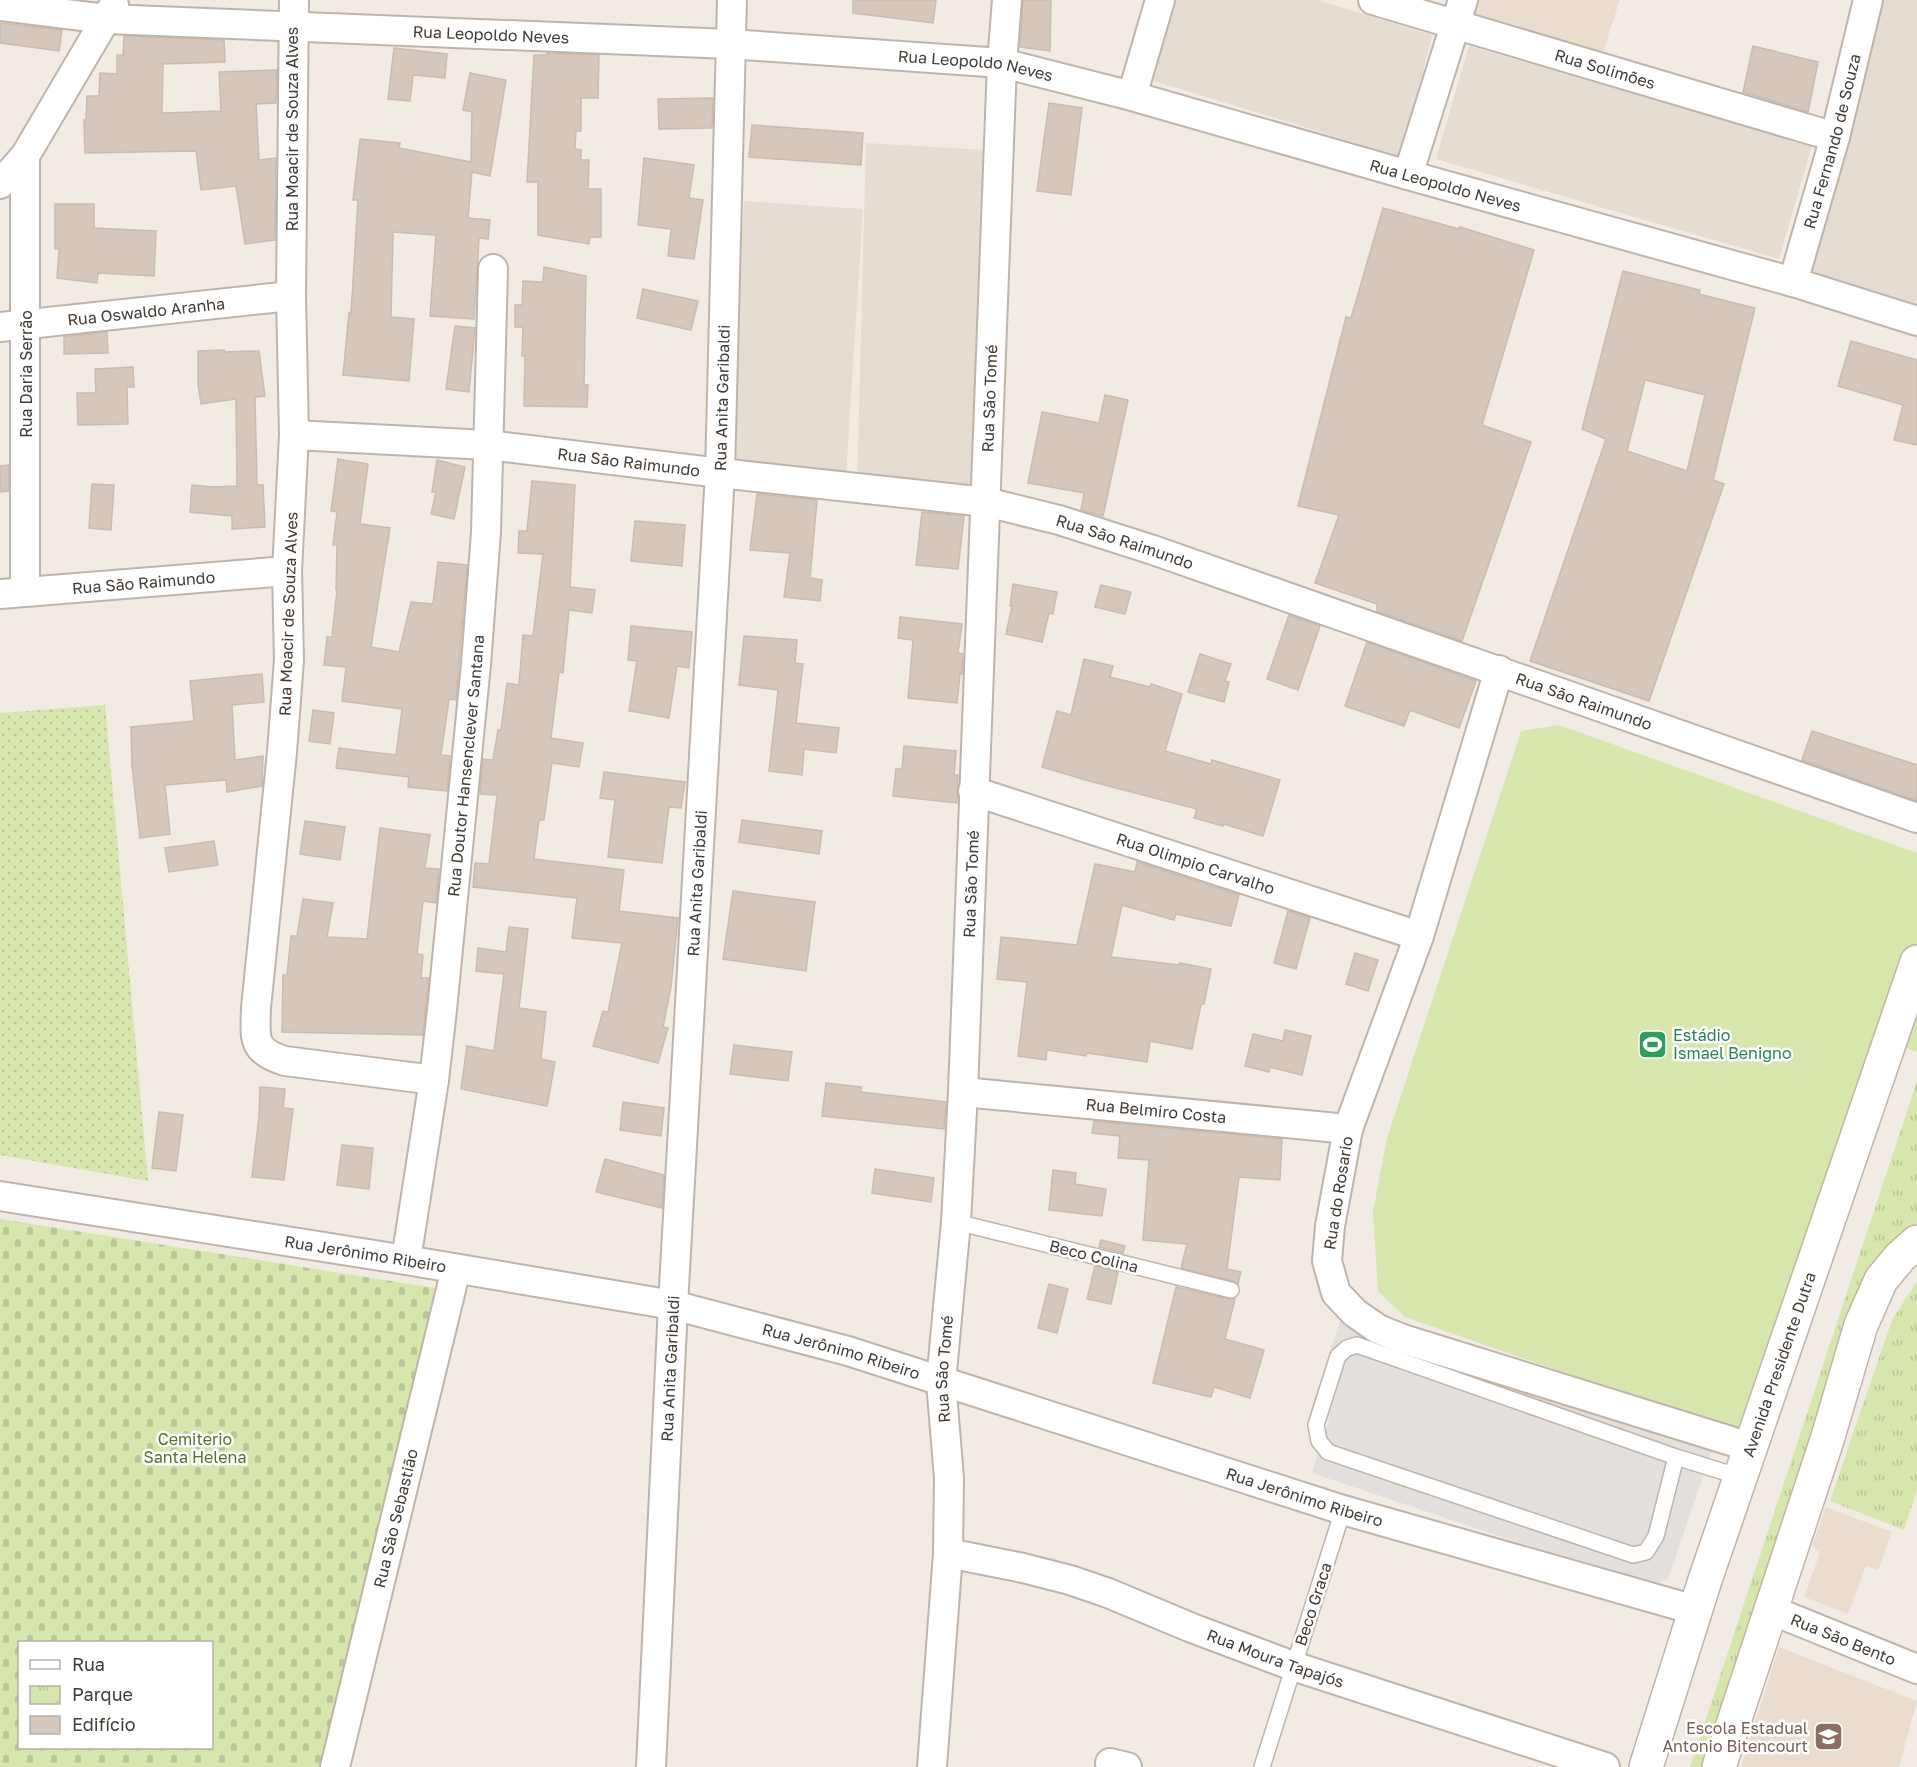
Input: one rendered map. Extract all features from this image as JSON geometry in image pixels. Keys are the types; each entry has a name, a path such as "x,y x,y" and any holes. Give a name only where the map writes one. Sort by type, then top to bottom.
{"street":[{"name":"Rua Anita Garibaldi","path":"651,1767 720,473 732,0"},
{"name":"Rua São Tomé","path":"932,1767 948,1553 949,1478 941,1382 956,1222 963,1092 1002,63 1007,0"},
{"path":"1132,96 1160,0"},
{"name":"Rua Solimões","path":"1373,0 1460,12 1835,137"},
{"name":"Rua Fernando de Souza","path":"1793,282 1835,137 1868,0"},
{"name":"Rua Leopoldo Neves","path":"0,6 293,13 1002,63 1132,96 1408,176 1793,282 1917,321"},
{"path":"0,184 25,156 112,9"},
{"path":"1408,176 1460,12"},
{"name":"Rua Moacir de Souza Alves","path":"293,13 291,296 294,435 287,572 289,660 255,1034 259,1045 267,1055 285,1061 434,1080"},
{"name":"Rua Daria Serrão","path":"13,593 13,326 25,156"},
{"name":"Rua Doutor Hansenclever Santana","path":"406,1260 434,1080 455,892 476,664 486,532 493,268"},
{"name":"Rua Oswaldo Aranha","path":"13,326 291,296"},
{"name":"Rua São Raimundo","path":"294,435 488,445 986,502 1059,520 1153,550 1917,818"},
{"name":"Rua São Raimundo","path":"13,593 287,572"},
{"name":"Rua do Rosario","path":"1499,670 1419,936 1348,1129 1334,1201 1327,1261 1336,1293 1355,1313 1378,1329 1402,1339 1745,1462"},
{"name":"Rua Olimpio Carvalho","path":"973,791 1419,936"},
{"name":"Avenida Presidente Dutra","path":"1646,1767 1695,1610 1917,962"},
{"name":"Rua Belmiro Costa","path":"963,1092 1348,1129"},
{"name":"Rua Jerônimo Ribeiro","path":"0,1196 674,1305 848,1351 1343,1510 1695,1610"},
{"path":"1719,1767 1827,1440 1862,1325 1881,1280 1900,1257 1917,1242"},
{"name":"Rua São Sebastião","path":"335,1767 456,1269"},
{"name":"Rua Moura Tapajós","path":"948,1553 1070,1580 1108,1593 1192,1629 1293,1666 1605,1767"},
{"name":"Rua São Bento","path":"1771,1610 1917,1669"}],"lane":[{"name":"Beco Colina","path":"956,1222 1231,1290"},
{"path":"1676,1457 1656,1536 1646,1552 1633,1555 1328,1452 1319,1441 1316,1425 1338,1356 1347,1348 1357,1345 1676,1457 1745,1462"},
{"name":"Beco Graca","path":"1262,1767 1343,1510"}],"shaded area":[{"path":"1173,0 1317,0 1432,35 1402,157 1154,81"},
{"path":"1477,0 1620,0 1599,64 1472,20"},
{"path":"1880,0 1917,0 1917,309 1803,278"},
{"path":"1469,46 1812,146 1779,259 1436,159"},
{"path":"866,143 985,150 970,499 857,488"},
{"path":"744,201 863,209 846,476 727,469"},
{"path":"1340,1321 1713,1447 1668,1579 1648,1586 1312,1473 1330,1417 1311,1409"},
{"path":"1826,1507 1892,1532 1878,1570 1866,1566 1848,1614 1804,1597 1820,1553 1812,1546"},
{"name":"Escola Estadual Antonio Bitencourt","path":"1779,1647 1917,1701 1899,1767 1741,1767"}],"green space":[{"path":"105,705 148,1181 0,1155 0,713"},
{"name":"Estádio Ismael Benigno","path":"1559,725 1917,853 1917,950 1749,1437 1405,1317 1378,1291 1373,1212 1387,1138 1521,731"},
{"path":"1917,1000 1917,1052 1901,1046"},
{"path":"1917,1081 1917,1223 1883,1258 1712,1767 1690,1767"},
{"name":"Cemiterio Santa Helena","path":"0,1219 454,1291 338,1767 0,1767"},
{"path":"1917,1281 1917,1490 1904,1530 1830,1501 1892,1320"}],"building":[{"path":"853,0 936,0 933,23 853,13"},
{"path":"1023,0 1051,0 1050,51 1020,47"},
{"path":"0,23 62,30 59,51 0,43"},
{"path":"124,36 224,40 225,62 163,64 162,113 221,111 219,72 277,70 276,103 256,104 259,160 276,158 275,240 245,244 236,186 201,190 196,151 85,153 84,120 86,120 87,96 99,96 100,73 117,74 117,55 123,55"},
{"path":"1753,46 1818,62 1808,112 1743,92"},
{"path":"394,48 447,54 445,78 413,75 410,101 388,99"},
{"path":"547,53 599,55 598,98 581,98 581,131 576,131 575,149 581,150 581,160 589,160 588,189 601,189 601,237 590,237 589,244 538,235 538,182 527,182 534,55 547,55"},
{"path":"470,73 506,80 490,176 472,172 468,218 490,220 488,239 479,238 474,319 430,316 436,235 393,232 391,317 414,319 409,381 343,375 349,313 351,314 358,200 353,200 360,139 400,143 399,148 471,162 472,112 463,110"},
{"path":"713,98 712,128 659,129 658,99"},
{"path":"1049,103 1082,108 1071,195 1037,191"},
{"path":"752,125 863,133 861,165 749,157"},
{"path":"644,158 694,165 689,198 703,200 694,259 668,256 671,229 638,225"},
{"path":"55,204 94,204 94,228 156,231 154,276 98,273 97,283 57,278 59,249 55,249"},
{"path":"1383,208 1459,229 1460,227 1534,250 1482,425 1531,442 1462,641 1377,611 1377,604 1315,583 1339,515 1298,506 1346,317 1351,318"},
{"path":"544,267 586,276 584,385 588,385 587,407 524,406 523,327 515,327 515,305 522,305 523,281 543,282"},
{"path":"1623,271 1700,290 1699,294 1755,308 1713,480 1724,484 1649,701 1530,661 1606,439 1582,429","holes":["1645,380 1705,395 1687,471 1627,451"]},
{"path":"643,289 698,301 691,330 637,318"},
{"path":"455,326 475,328 469,392 446,389"},
{"path":"107,332 108,353 64,354 64,337"},
{"path":"1851,341 1917,360 1917,445 1894,440 1903,405 1838,386"},
{"path":"224,350 224,352 259,351 265,396 255,397 257,485 263,485 265,527 232,529 232,516 190,512 192,485 237,486 236,399 201,404 198,384 198,351"},
{"path":"133,367 134,387 127,387 128,424 78,425 77,393 96,393 95,369"},
{"path":"1105,395 1128,400 1103,516 1081,510 1084,493 1028,483 1042,412 1099,423"},
{"path":"338,459 368,464 360,524 390,528 371,647 399,652 411,602 433,604 438,562 467,565 456,700 449,699 441,755 450,756 447,791 408,787 409,777 336,768 339,748 396,755 402,709 342,701 346,667 324,665 327,637 332,637 337,590 337,545 333,545 337,512 331,511"},
{"path":"437,460 465,467 454,519 431,514 436,492 432,492"},
{"path":"9,465 9,491 0,492 0,466"},
{"path":"532,481 575,485 570,587 595,590 592,613 569,610 563,673 559,672 551,738 583,743 579,767 552,763 544,820 539,820 534,859 624,870 619,911 678,918 671,987 663,1027 668,1028 658,1063 593,1046 603,1011 608,1012 622,943 572,938 577,898 473,887 475,863 489,864 497,795 480,794 483,759 493,760 498,730 501,730 507,683 519,685 523,635 533,636 543,554 518,553 519,531 527,531"},
{"path":"92,484 114,485 111,530 89,528"},
{"path":"757,494 817,500 810,578 822,580 820,601 784,597 790,553 750,550"},
{"path":"922,512 964,516 958,569 916,565"},
{"path":"635,521 685,525 682,566 631,561"},
{"path":"1013,584 1057,592 1053,614 1049,613 1042,642 1006,634 1012,606 1010,606"},
{"path":"1101,585 1131,592 1125,614 1095,607"},
{"path":"1289,615 1320,626 1298,690 1267,679"},
{"path":"900,617 962,624 958,653 963,654 962,674 960,674 957,703 908,698 913,640 898,638"},
{"path":"631,626 692,632 689,668 677,666 669,718 629,711 637,661 628,660"},
{"path":"744,636 797,640 795,663 803,664 796,723 839,728 836,753 804,749 802,775 769,771 778,690 739,685"},
{"path":"1367,642 1476,681 1459,728 1410,710 1404,726 1345,706"},
{"path":"1200,654 1231,664 1225,681 1229,682 1224,702 1188,692"},
{"path":"1084,659 1113,666 1110,677 1150,687 1151,684 1182,694 1165,751 1211,764 1212,760 1280,780 1263,836 1194,818 1197,809 1042,767 1057,711 1071,715"},
{"path":"262,674 264,702 232,705 235,760 263,756 262,786 227,792 226,780 165,785 170,834 140,838 132,766 131,727 194,721 190,681"},
{"path":"313,710 334,713 330,744 309,741"},
{"path":"1812,731 1917,765 1917,801 1802,760"},
{"path":"904,746 956,751 954,775 958,775 957,803 893,796 896,769 902,769"},
{"path":"604,772 685,782 681,808 669,807 662,863 608,857 615,800 600,798"},
{"path":"742,820 822,831 819,854 739,842"},
{"path":"305,821 345,827 340,860 300,854"},
{"path":"380,828 430,835 425,868 439,869 436,903 423,901 417,954 423,955 421,978 429,978 423,1035 282,1032 283,975 287,975 291,936 297,936 303,899 333,903 327,937 367,939"},
{"path":"214,841 218,865 169,872 165,848"},
{"path":"1137,862 1239,895 1231,926 1176,914 1174,920 1122,905 1111,957 1180,965 1180,963 1211,969 1192,1049 1150,1041 1147,1062 1047,1050 1046,1060 1018,1056 1027,982 997,979 1001,937 1077,945 1095,864 1135,872"},
{"path":"733,891 815,902 806,971 723,959"},
{"path":"1288,911 1310,918 1296,969 1274,963"},
{"path":"509,927 528,929 519,1008 546,1012 541,1059 555,1062 547,1106 461,1089 467,1046 494,1051 504,974 476,971 478,948 506,952"},
{"path":"1355,953 1378,960 1368,991 1346,984"},
{"path":"1285,1030 1311,1036 1302,1075 1270,1067 1269,1072 1245,1066 1253,1034 1283,1041"},
{"path":"734,1045 792,1052 788,1081 730,1074"},
{"path":"826,1083 861,1087 861,1092 946,1102 944,1129 822,1116"},
{"path":"260,1087 285,1089 283,1108 293,1109 284,1180 252,1177"},
{"path":"623,1102 664,1108 661,1136 620,1130"},
{"path":"159,1112 183,1115 176,1171 152,1168"},
{"path":"1094,1121 1282,1139 1280,1180 1239,1177 1227,1269 1241,1272 1238,1284 1181,1268 1187,1244 1143,1240 1149,1160 1118,1158 1120,1136 1092,1133"},
{"path":"342,1145 373,1148 369,1189 337,1185"},
{"path":"605,1159 664,1175 662,1208 596,1192"},
{"path":"875,1169 934,1178 931,1202 872,1193"},
{"path":"1053,1170 1076,1173 1075,1184 1106,1189 1102,1216 1049,1210"},
{"path":"1101,1240 1125,1246 1123,1253 1099,1247"},
{"path":"1095,1266 1118,1272 1111,1304 1087,1299"},
{"path":"1049,1284 1068,1289 1057,1333 1038,1328"},
{"path":"1176,1287 1235,1299 1225,1339 1264,1350 1250,1398 1214,1387 1211,1397 1153,1383"}],"place":[{"name":"Estádio Ismael Benigno","path":"1652,1044"},
{"name":"Escola Estadual Antonio Bitencourt","path":"1829,1737"}]}
